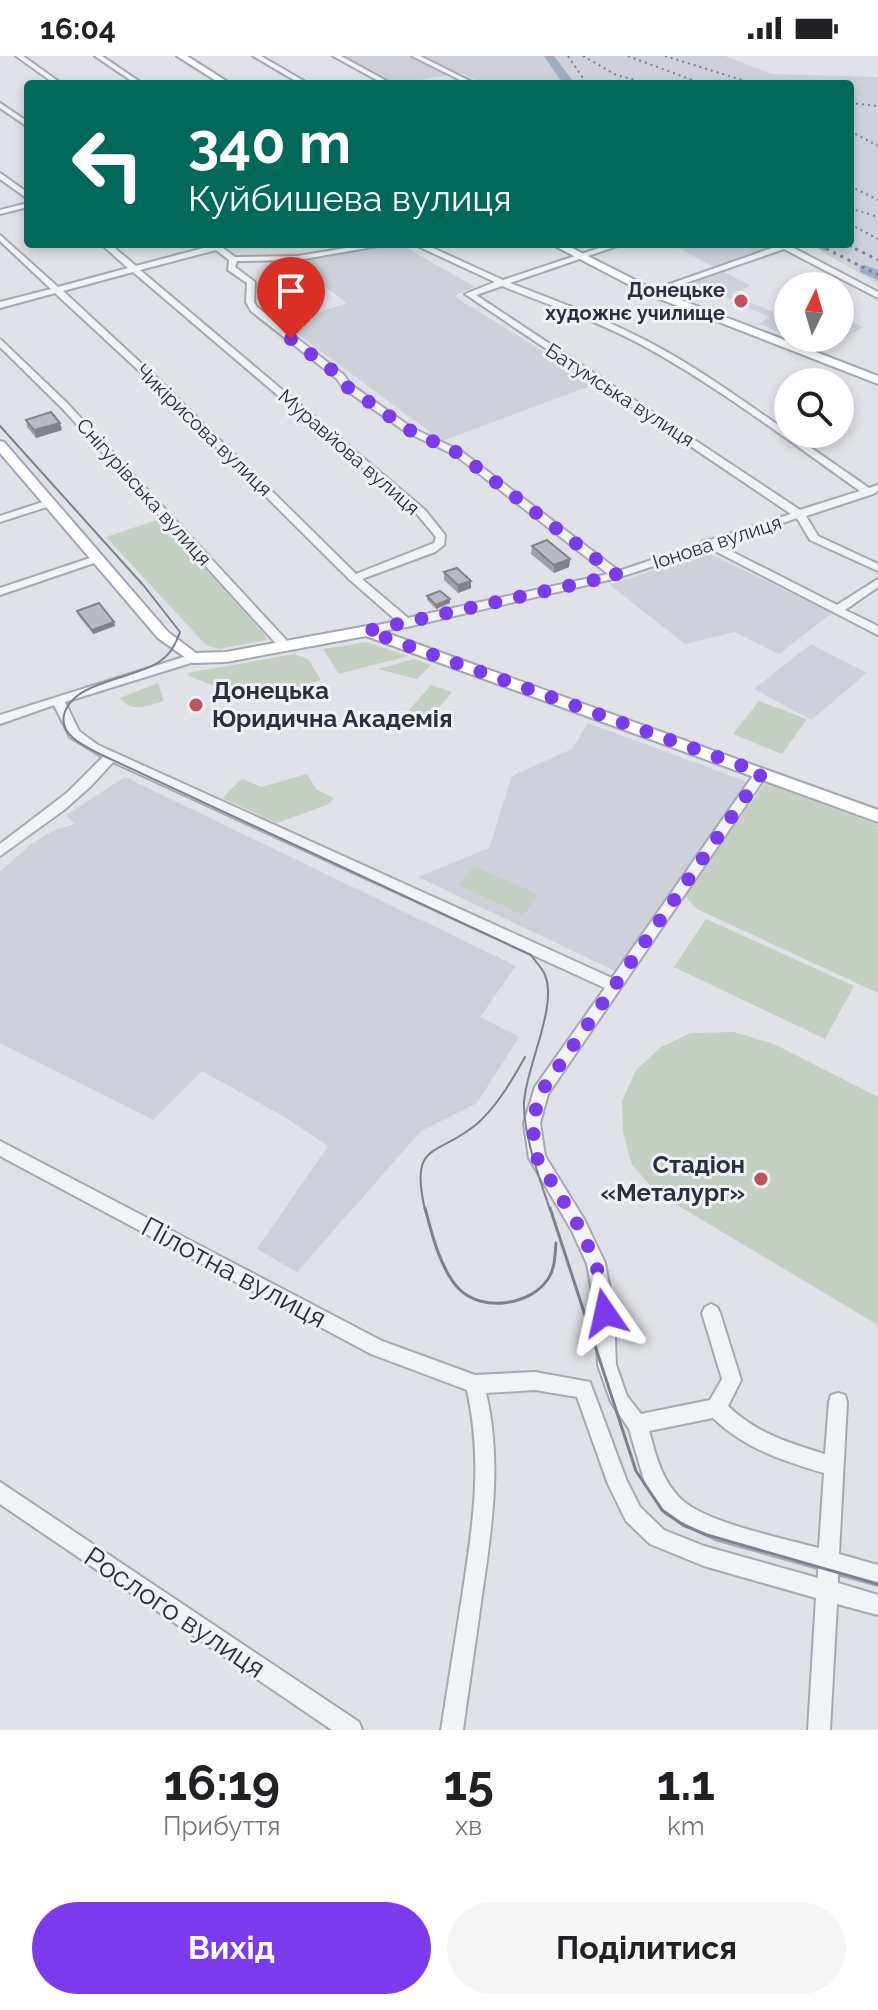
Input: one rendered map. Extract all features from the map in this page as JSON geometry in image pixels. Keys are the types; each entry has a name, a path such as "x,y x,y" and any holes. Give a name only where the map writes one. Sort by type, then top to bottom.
{"main road":[{"path":"181,56 220,80"},
{"path":"563,248 651,292 878,380"},
{"path":"0,445 163,635 193,658 226,657 367,631 878,816"}],"street":[{"path":"19,56 53,80"},
{"path":"98,56 134,80"},
{"path":"256,56 299,80"},
{"path":"336,56 381,80"},
{"path":"415,56 465,80"},
{"path":"0,105 24,122"},
{"path":"0,175 24,194"},
{"path":"0,212 24,206"},
{"name":"Чикірисова вулиця","path":"0,237 154,380 354,578 407,623"},
{"name":"Муравйова вулиця","path":"110,248 421,512 441,537 439,545 431,550 354,578"},
{"path":"0,305 208,248"},
{"path":"222,248 233,259 298,258 361,248"},
{"path":"426,248 503,283 574,310 689,368 873,490"},
{"path":"503,283 607,248"},
{"path":"651,292 774,248"},
{"path":"788,248 878,295"},
{"path":"233,259 231,268 251,282 250,302 254,309 341,377 346,386 409,430 458,453 617,575"},
{"name":"Батумська вулиця","path":"503,283 469,294 800,515"},
{"name":"Снігурівська вулиця","path":"0,342 64,405 285,646"},
{"name":"Іонова вулиця","path":"367,631 617,575 873,490"},
{"path":"0,519 49,503"},
{"path":"800,515 814,538 878,568"},
{"path":"707,543 878,631"},
{"path":"0,592 96,559"},
{"path":"837,610 878,582"},
{"path":"0,720 193,658"},
{"path":"58,701 74,734 111,756 613,985"},
{"path":"0,851 60,807 100,771 111,756"},
{"path":"762,773 541,1092 532,1123 537,1158 578,1225 596,1263 605,1313 607,1365 620,1402 637,1424 652,1476 674,1507 715,1529 878,1575"},
{"name":"Пілотна вулиця","path":"0,1148 377,1348 475,1384"},
{"path":"637,1424 716,1408 732,1380 711,1313"},
{"path":"452,1730 483,1523 486,1471 484,1425 475,1384 535,1381 583,1389 618,1484 633,1514 657,1537 704,1556 878,1605"},
{"path":"819,1730 838,1402"},
{"path":"716,1408 736,1429 762,1444 835,1466"},
{"name":"Рослого вулиця","path":"0,1492 351,1730"}],"shaded area":[{"path":"341,56 725,56 772,74 878,77 878,284 816,248 854,248 854,80 476,80 461,73 419,80 387,80"},
{"path":"376,248 407,248 475,287 454,296 595,384 442,441 284,324 347,303 292,262"},
{"path":"678,248 773,248 714,267"},
{"name":"Донецьке художнє училище","path":"724,272 751,286 731,294 774,313 774,330 759,324 769,317 693,282"},
{"path":"854,323 864,327 854,333"},
{"path":"706,552 832,613 779,654 735,632 685,644 610,585"},
{"path":"811,644 867,673 811,720 754,689"},
{"path":"588,723 748,782 615,971 418,877 489,848 512,776 572,749"},
{"path":"125,777 516,966 480,1017 519,1037 477,1103 421,1131 297,1272 257,1249 328,1146 283,1116 202,1071 153,1120 0,1043 0,872 31,844 55,830 75,824 66,815"}],"green space":[{"path":"160,519 267,640 219,649 206,645 106,537"},
{"path":"366,642 408,656 339,674 323,649"},
{"path":"294,654 308,659 321,680 252,701 188,673"},
{"path":"414,659 431,665 417,679 378,669"},
{"path":"158,683 164,701 135,707 120,698"},
{"path":"431,685 452,692 424,725 403,717"},
{"path":"759,701 807,719 782,754 733,734"},
{"path":"307,774 317,790 334,798 329,804 277,823 222,798 242,779 261,787"},
{"path":"765,783 878,825 878,993 697,909 684,895"},
{"path":"474,866 539,895 523,915 458,885"},
{"path":"706,919 854,986 825,1039 674,967"},
{"name":"Стадіон «Металург»","path":"734,1032 774,1044 878,1097 878,1325 657,1193 632,1165 623,1132 622,1101 636,1070 661,1047 691,1033"}],"building":[{"path":"51,412 60,423 34,430 26,420"},
{"path":"547,540 570,559 554,565 532,546"},
{"path":"457,568 471,581 458,585 444,572"},
{"path":"440,591 450,599 436,605 427,596"},
{"path":"99,603 114,622 92,630 77,611"}],"waterway":[{"path":"549,56 566,80"},
{"path":"865,269 878,276"}],"tram line":[{"path":"0,426 144,586 180,632 172,649 159,662 91,688 69,704 64,723 71,736 104,756 531,955 540,967 548,988 547,1003 526,1088 524,1115 533,1157 550,1210"},
{"path":"425,1210 421,1188 424,1161 430,1153 463,1134 485,1116 525,1057"},
{"path":"425,1208 438,1251 452,1281 459,1289 480,1301 505,1303 530,1295 540,1288 552,1271 556,1243"},
{"path":"550,1208 636,1471 662,1510 683,1525 707,1535 878,1584"}],"railway":[{"path":"568,56 584,80"},
{"path":"583,56 616,75 635,80"},
{"path":"628,56 692,80"},
{"path":"665,56 742,80"},
{"path":"854,103 878,106"},
{"path":"854,133 878,146"},
{"path":"854,188 878,200"},
{"path":"854,209 878,217"},
{"path":"854,226 878,239"},
{"path":"825,248 878,275"},
{"path":"854,248 878,260"}],"place":[{"name":"Донецьке художнє училище","path":"741,301"},
{"name":"Донецька Юридична Академія","path":"196,705"},
{"name":"Стадіон «Металург»","path":"761,1179"}],"route":[{"path":"291,339 341,377 346,386 409,430 458,453 617,575 367,631 762,773 541,1092 532,1123 537,1158 578,1225 596,1263 605,1313"}]}
